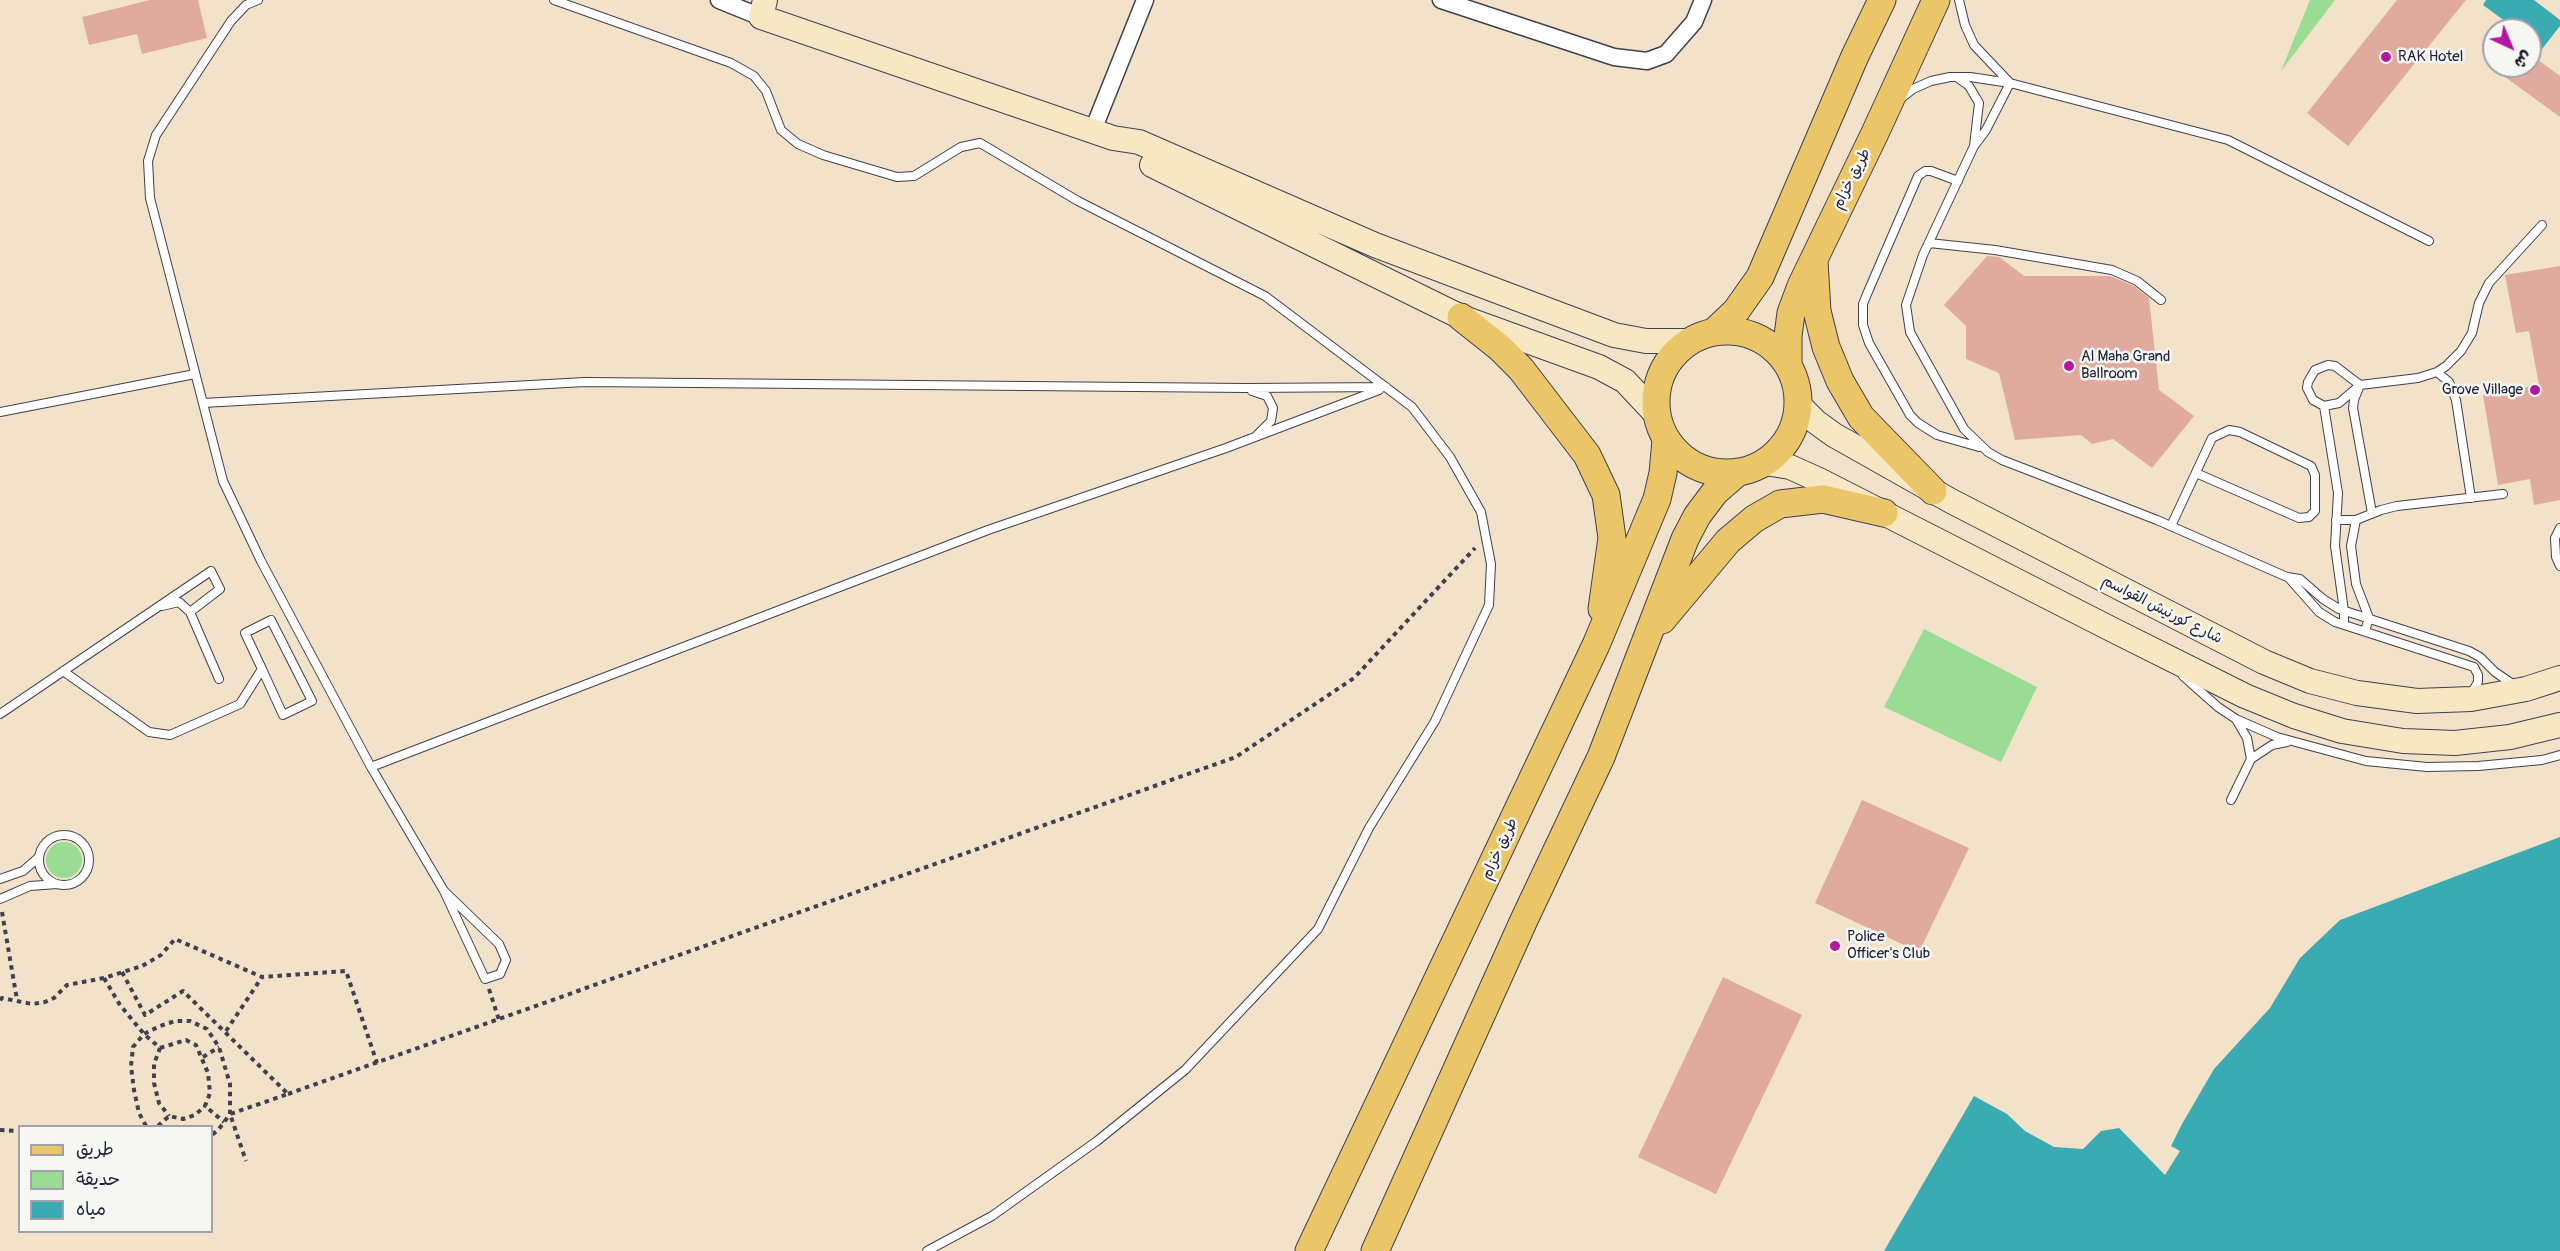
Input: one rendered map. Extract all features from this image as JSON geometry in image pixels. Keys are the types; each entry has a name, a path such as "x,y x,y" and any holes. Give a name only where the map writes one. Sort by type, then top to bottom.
{"main road":[{"path":"763,8 1103,134 1139,142 1375,245 1614,335 1646,341 1689,341 1715,331 1736,311 1761,277 1855,56 1882,0"},
{"name":"طريق خزام","path":"1788,363 1791,313 1814,255 1875,133 1936,0"},
{"path":"1103,134 1131,154 1461,317 1599,367 1624,381 1656,414 1666,440 1685,460 1711,471 1738,472 1765,463 1782,447 1794,427 1799,405 1797,383 1788,363 1769,343 1743,332 1715,331"},
{"path":"1814,255 1817,311 1826,347 1840,381 1861,417 1933,491"},
{"path":"1461,317 1500,348 1521,369 1587,455 1606,495 1612,538 1596,645"},
{"path":"1656,414 1657,386 1668,360 1689,341"},
{"name":"شارع كورنيش القواسم","path":"1799,405 1816,422 1834,435 1933,491 2242,651 2310,681 2357,693 2417,701 2466,699 2526,689 2560,678"},
{"name":"طريق خزام","path":"1309,1251 1596,645 1657,500 1663,473 1666,440"},
{"path":"1765,463 1790,466 2245,696 2294,716 2342,731 2403,741 2455,743 2510,737 2560,725"},
{"path":"1375,1251 1524,920 1601,757 1685,539 1697,516 1715,492 1738,472"},
{"path":"1644,643 1728,541 1754,519 1780,504 1823,498 1884,513"}],"street":[{"path":"719,0 763,8"},
{"path":"1103,134 1145,0"},
{"path":"1441,0 1614,57 1647,61 1666,54 1694,22 1703,0"}],"lane":[{"path":"258,0 246,5 231,21 156,135 148,161 150,198 223,481 261,561 371,767 444,891 485,980 500,974 506,960 500,944 444,891"},
{"path":"554,0 731,63 754,76 766,91 781,130 798,144 823,155 897,177 914,176 961,147 980,143 1078,201 1265,296 1412,406 1450,457 1481,512 1491,564 1490,606 1435,721 1369,828 1318,929 1185,1070 1097,1141 992,1216 927,1251"},
{"path":"1959,0 1965,25 1974,45 2010,83"},
{"path":"1875,133 1884,116 1897,101 1913,89 1931,81 1955,77 2010,83 2228,140 2429,241"},
{"path":"1955,77 1969,86 1979,103 1980,112 1974,146"},
{"path":"2010,83 1986,130 1974,146 1929,243 1909,291 1906,305 1906,319 1910,332 1964,429 1984,449 2001,460 2171,526 2287,577 2305,582 2330,605 2344,611 2469,651 2481,657 2504,679 2526,689"},
{"path":"1958,181 1931,171 1925,171 1918,176 1863,304 1863,325 1869,344 1903,405 1918,423 1937,435 1984,449"},
{"path":"2360,385 2335,366 2321,366 2310,375 2307,388 2313,400 2324,406 2339,403 2360,385 2391,382 2437,372 2454,359 2467,342 2489,283 2542,225"},
{"path":"1929,243 1995,250 2112,270 2137,281 2161,300"},
{"path":"2437,372 2449,382 2456,399 2472,498"},
{"path":"0,412 195,374"},
{"path":"203,403 585,382 1246,388 1387,387"},
{"path":"2360,385 2353,408 2372,513"},
{"path":"371,767 988,530 1254,438 1387,387"},
{"path":"1246,388 1267,396 1274,408 1271,421 1254,438"},
{"path":"2324,406 2338,493 2335,546 2344,624"},
{"path":"2171,526 2211,438 2223,431 2235,430 2311,466 2315,475 2315,511 2309,517 2300,518 2196,473"},
{"path":"2336,520 2356,520 2397,506 2502,495"},
{"path":"2356,520 2351,538 2356,584 2369,618 2365,631"},
{"path":"2560,528 2555,538 2556,557 2560,566"},
{"path":"0,714 211,571 220,589 190,612"},
{"path":"2287,577 2319,612 2344,624 2474,667 2478,675 2478,682 2466,699"},
{"path":"157,607 179,602 190,612 219,679"},
{"path":"271,620 312,701 283,715 262,669 245,633 271,620"},
{"path":"2129,638 2182,675 2218,707 2236,719 2291,741 2366,761 2427,767 2478,766 2542,760 2560,755"},
{"path":"63,671 149,732 170,735 240,704 262,669"},
{"path":"2236,719 2247,738 2251,759"},
{"path":"2231,800 2251,759 2272,745 2291,741"},
{"path":"0,879 23,871 39,856 46,842 61,835 78,839 88,853 87,870 74,882 30,886 0,901"},
{"path":"39,856 43,873 57,884"}],"path":[{"path":"213,1134 230,1114 1236,757 1354,678 1485,536"},
{"path":"0,901 17,1000"},
{"path":"0,1000 2,998 32,1004 45,1002 54,998 67,985 104,978 142,966 161,955 175,939 262,977 346,971 377,1063"},
{"path":"122,972 146,1014 183,991 288,1094"},
{"path":"226,1031 262,977"},
{"path":"104,978 120,1005 144,1034 160,1048"},
{"path":"485,980 499,1020"},
{"path":"145,1125 139,1113 131,1065 133,1047 144,1034 175,1021 190,1021 207,1029 219,1047 230,1084 230,1114 246,1161"},
{"path":"186,1040 196,1045 203,1057 208,1073 210,1093 205,1107 195,1115 183,1119 170,1116 159,1103 154,1083 154,1064 160,1048 172,1042 186,1040"},
{"path":"203,1057 219,1047"},
{"path":"205,1107 224,1122"},
{"path":"159,1125 170,1116"},
{"path":"0,1130 18,1131"}],"green space":[{"path":"2310,0 2335,0 2281,71"},
{"path":"1924,629 2037,687 2001,762 1884,707"},
{"path":"64,842 77,847 82,860 77,873 64,878 51,873 46,860 51,847"}],"water":[{"path":"2486,0 2534,0 2560,20 2560,26 2542,49 2542,18 2501,18 2483,5"},
{"path":"2560,837 2560,1251 1884,1251 1974,1096 2007,1114 2025,1131 2054,1147 2083,1149 2101,1131 2119,1128 2165,1175 2180,1151 2171,1146 2214,1069 2270,1008 2300,958 2340,920"}],"building":[{"path":"150,0 198,0 207,38 142,54 137,34 89,45 82,17"},
{"name":"RAK Hotel","path":"2397,0 2466,0 2348,146 2307,113"},
{"path":"2542,63 2560,76 2560,117 2506,78 2542,78"},
{"name":"Al Maha Grand Ballroom","path":"1987,256 1999,257 2024,276 2110,276 2134,286 2149,298 2159,390 2194,416 2152,468 2113,439 2092,444 2081,435 2015,440 1999,373 1966,359 1966,326 1944,305"},
{"name":"Grove Village","path":"2560,266 2560,500 2534,505 2530,479 2498,485 2483,395 2539,385 2529,331 2516,333 2505,275"},
{"path":"1862,800 1969,848 1919,952 1815,903"},
{"path":"1723,977 1802,1015 1716,1194 1638,1157"}],"place":[{"name":"RAK Hotel","path":"2386,57"},
{"name":"Al Maha Grand Ballroom","path":"2069,366"},
{"name":"Grove Village","path":"2535,390"},
{"name":"Police Officer's Club","path":"1835,946"}]}
